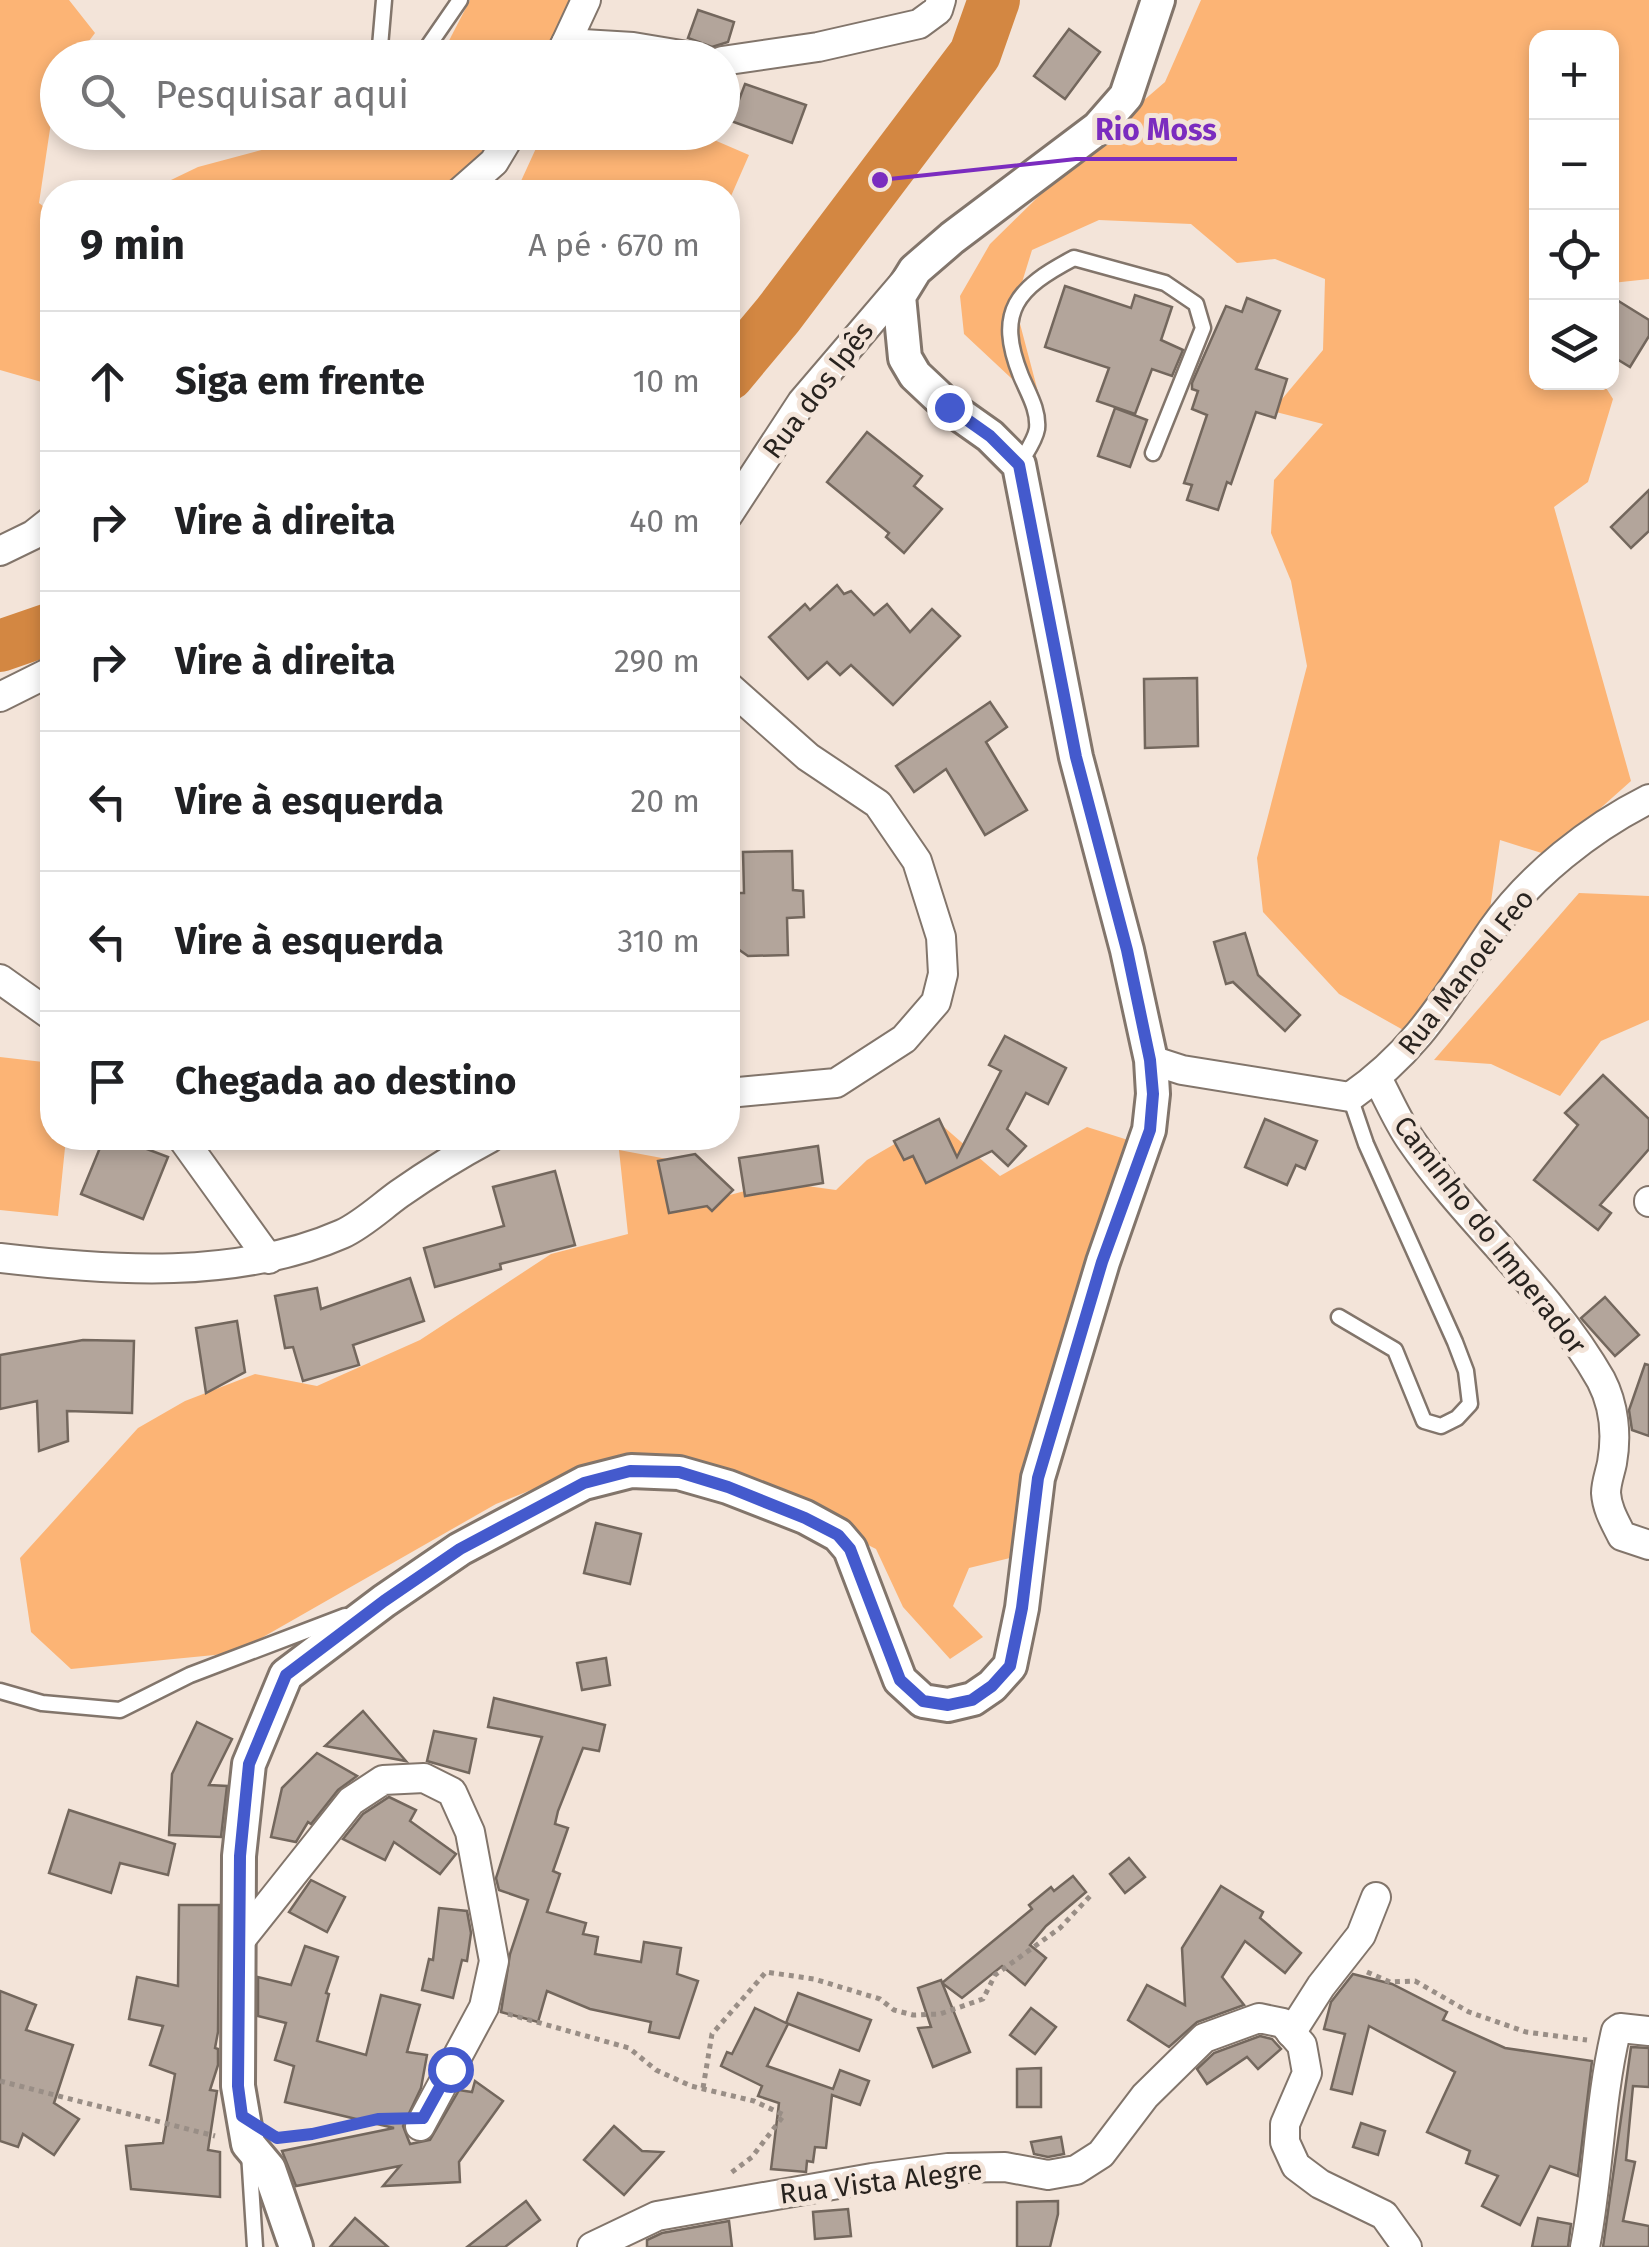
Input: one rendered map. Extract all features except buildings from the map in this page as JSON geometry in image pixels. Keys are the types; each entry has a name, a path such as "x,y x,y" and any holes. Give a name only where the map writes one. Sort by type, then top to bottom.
{"street":[{"path":"567,40 586,0"},
{"path":"740,58 818,47 918,24 938,10 941,0"},
{"path":"296,2247 268,2169 245,2130 238,2086 240,1856 249,1764 286,1675 460,1549 584,1483 630,1471 679,1472 728,1487 838,1535 850,1549 900,1680 923,1701 948,1705 972,1700 1010,1666 1022,1608 1038,1478 1102,1262 1150,1130 1153,1094 1150,1060 1127,950 1076,757 1019,465 915,375 901,334 899,296 915,270 1098,128 1126,96 1158,0"},
{"path":"474,180 501,150"},
{"name":"Rua dos Ipês","path":"740,497 802,402 915,270"},
{"path":"0,551 40,529"},
{"path":"0,697 40,676"},
{"path":"740,697 808,757 878,804 917,862 941,937 943,974 936,1002 904,1038 836,1083 740,1092"},
{"name":"Rua Manoel Feo","path":"1350,1097 1418,1037 1494,927 1548,870 1607,820 1649,799"},
{"path":"0,979 40,1007"},
{"path":"1150,1060 1182,1070 1350,1097"},
{"name":"Caminho do Imperador","path":"1376,1078 1410,1138 1491,1240 1539,1291 1600,1380 1610,1401 1614,1431 1606,1489 1608,1503 1622,1536 1649,1545"},
{"path":"191,1150 269,1259"},
{"path":"0,1258 84,1268 269,1259 345,1232 442,1163 467,1150"},
{"path":"239,1942 350,1800 384,1780 424,1778 452,1792 470,1832 494,1961 484,2007 422,2122"},
{"path":"1376,1897 1360,1935 1320,1986 1291,2033 1302,2045 1307,2072 1285,2124 1285,2142 1296,2166 1320,2184 1384,2214 1406,2247"},
{"name":"Rua Vista Alegre","path":"592,2247 657,2216 694,2208 948,2168 1005,2167 1048,2176 1076,2170 1101,2154 1144,2096 1204,2038 1259,2018 1283,2023 1291,2033"},
{"path":"1585,2247 1595,2196 1601,2108 1616,2031 1649,2031"}],"lane":[{"path":"381,40 384,0"},
{"path":"432,40 460,0"},
{"path":"1019,465 1037,431 1036,409 1012,350 1010,315 1036,278 1074,258 1165,283 1196,304 1202,328 1153,454"},
{"path":"1339,1317 1395,1350 1424,1421 1441,1426 1457,1418 1470,1404 1466,1371 1455,1342 1366,1144 1350,1097"},
{"path":"0,1691 42,1703 120,1710 190,1675 384,1601"},
{"path":"245,2130 256,2247"}],"path":[{"path":"703,2088 712,2034 766,1972 814,1980 880,1999 894,2010 913,2015 940,2014 983,1999 996,1976 1052,1935 1093,1893"},
{"path":"1340,1964 1390,1982 1414,1981 1469,2012 1526,2032 1591,2040 1612,2048"},
{"path":"484,2007 629,2048 656,2070 754,2101 784,2115 752,2157 694,2208"},
{"path":"0,2082 277,2138 378,2119 422,2122"}],"shaded area":[{"path":"0,0 69,0 95,33 90,40 40,40 40,150 47,150 39,203 40,382 0,370"},
{"path":"470,0 594,0 573,40 449,40"},
{"path":"1201,0 1649,0 1649,279 1619,282 1619,30 1529,30 1529,390 1607,390 1613,399 1588,482 1554,507 1631,781 1548,855 1500,840 1487,929 1405,1031 1339,994 1263,912 1257,858 1307,666 1291,581 1271,533 1274,480 1323,424 1272,411 1323,350 1325,279 1275,259 1237,263 1191,224 1099,220 1032,250 1015,305 1042,407 964,334 960,296 990,244 1085,151 1165,82"},
{"path":"262,150 485,150 454,180 171,180 198,167"},
{"path":"535,150 737,150 749,155 738,180 521,180"},
{"path":"1579,893 1649,896 1649,1020 1601,1041 1560,1096 1491,1064 1434,1060"},
{"path":"0,1057 40,1062 40,1150 65,1150 58,1216 0,1210"},
{"path":"936,1120 1000,1176 1087,1127 1147,1146 1150,1182 1054,1400 1010,1558 969,1568 953,1606 983,1637 950,1659 903,1607 876,1549 725,1473 621,1454 496,1504 235,1653 71,1669 31,1632 20,1558 138,1428 185,1401 255,1374 317,1386 420,1340 551,1254 628,1234 619,1150 678,1161 693,1205 778,1182 836,1190 867,1160"}],"waterway":[{"path":"740,361 975,54 994,0"},
{"path":"0,646 40,632"}],"place":[{"name":"Rio Moss","path":"880,180"}],"route":[{"path":"450,2069 423,2118 378,2119 277,2138 242,2116 238,2086 240,1856 249,1764 286,1675 384,1601 460,1549 584,1483 630,1471 679,1472 728,1487 838,1535 850,1549 900,1680 923,1701 948,1705 972,1700 1010,1666 1022,1608 1038,1478 1102,1262 1150,1130 1153,1094 1150,1060 1127,950 1076,757 1019,465 990,436 949,407"}]}
